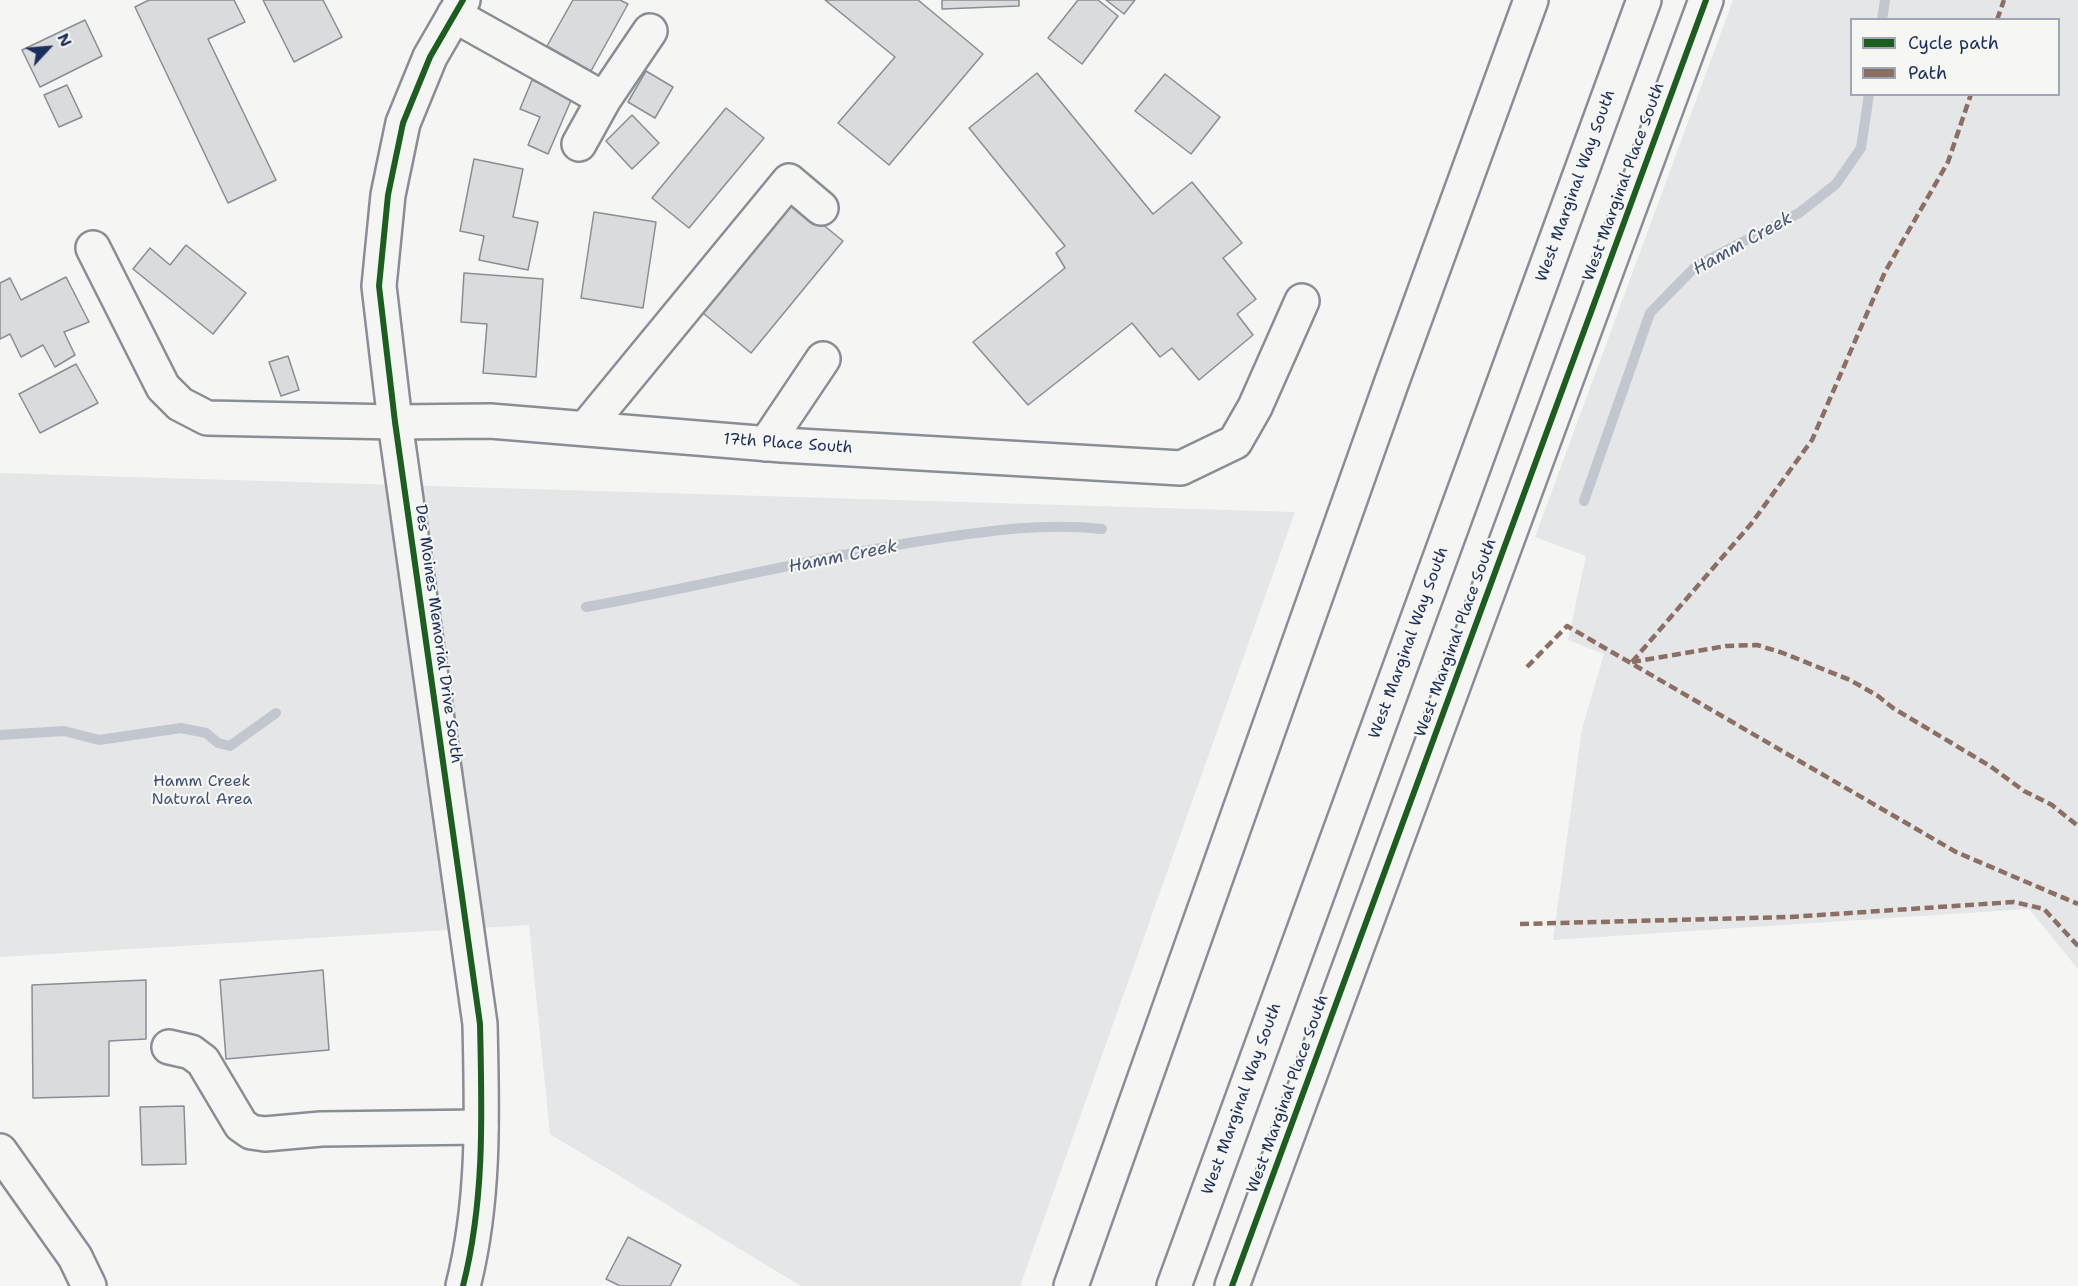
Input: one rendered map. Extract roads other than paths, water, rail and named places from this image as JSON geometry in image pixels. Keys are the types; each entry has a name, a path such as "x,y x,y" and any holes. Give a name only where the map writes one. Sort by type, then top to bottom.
{"main road":[{"path":"1071,1286 1391,384 1531,0"},
{"name":"West Marginal Way South","path":"1174,1286 1644,0"},
{"name":"West Marginal Place South","path":"1232,1286 1706,0"},
{"path":"459,8 604,99"},
{"name":"Des Moines Memorial Drive South","path":"459,8 430,57 403,123 388,195 379,286 395,422 480,1023 480,1185 463,1286"},
{"path":"579,144 604,99 650,31"},
{"path":"585,429 789,181 821,208"},
{"name":"17th Place South","path":"93,248 163,387 180,404 207,418 395,422 490,421 766,444 1181,468 1235,442 1255,407 1302,301"},
{"path":"766,444 823,359"},
{"path":"170,1047 191,1052 203,1061 241,1125 250,1132 266,1134 321,1129 481,1127"},
{"path":"0,1151 75,1257 89,1286"}],"waterway":[{"name":"Hamm Creek","path":"1882,18 1885,0"},
{"name":"Hamm Creek","path":"1584,501 1650,313 1696,266 1799,213 1836,184 1861,148 1869,96"},
{"name":"Hamm Creek","path":"586,607 921,541 1034,527 1102,529"},
{"name":"Hamm Creek","path":"0,735 64,731 99,740 181,728 206,733 218,743 230,746 276,713"}],"park label":[{"name":"Hamm Creek Natural Area","path":"202,791"}]}
